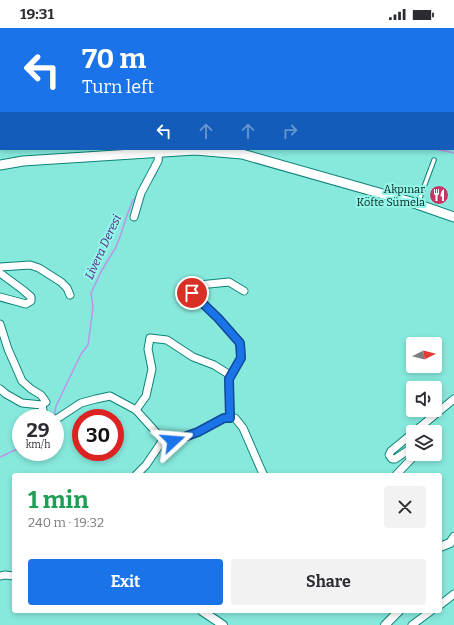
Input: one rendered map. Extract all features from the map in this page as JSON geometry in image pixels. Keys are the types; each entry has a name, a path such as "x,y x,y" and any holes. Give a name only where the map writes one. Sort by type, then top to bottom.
{"main road":[{"path":"0,165 23,162 195,150 242,154 418,204 454,216"}],"street":[{"path":"134,217 141,193 158,161 159,152"},
{"path":"0,267 30,264 61,282 67,288 70,295"},
{"path":"0,273 27,293 31,297 31,301 26,304 0,297"},
{"path":"230,418 229,379 241,358 240,343 218,318 192,293 194,288 199,285 229,282 244,291"},
{"path":"0,324 8,349 22,381 41,395 46,402 42,405"},
{"path":"136,410 146,396 152,369 148,349 150,338 167,340 193,357 214,365 230,375"},
{"path":"0,389 22,403 42,405"},
{"path":"64,414 81,403 96,398 110,396 136,410 163,440 173,441 198,432 224,418 235,418 243,428 263,473"},
{"path":"422,425 454,399"},
{"path":"42,405 43,409"},
{"path":"406,438 389,455 392,459 395,459 406,452"},
{"path":"138,473 146,465 163,440"},
{"path":"398,473 409,461"},
{"path":"442,546 450,543 454,537"},
{"path":"0,576 12,576"},
{"path":"442,603 454,594"},
{"path":"205,613 223,625"},
{"path":"385,625 397,613"},
{"path":"412,625 428,613"}],"lane":[{"path":"418,204 434,160"}],"waterway":[{"path":"440,150 454,153"},
{"name":"Livera Deresi","path":"151,180 155,176 158,168"},
{"name":"Livera Deresi","path":"55,409 81,354 88,345 93,307 91,293 102,270 116,247 133,200 137,197"},
{"name":"Livera Deresi","path":"0,457 12,451"}],"place":[{"name":"Akpınar Köfte Sümela","path":"439,195"}],"route":[{"path":"173,441 198,432 224,418 230,418 229,379 241,358 240,343 218,318 192,293"}]}
